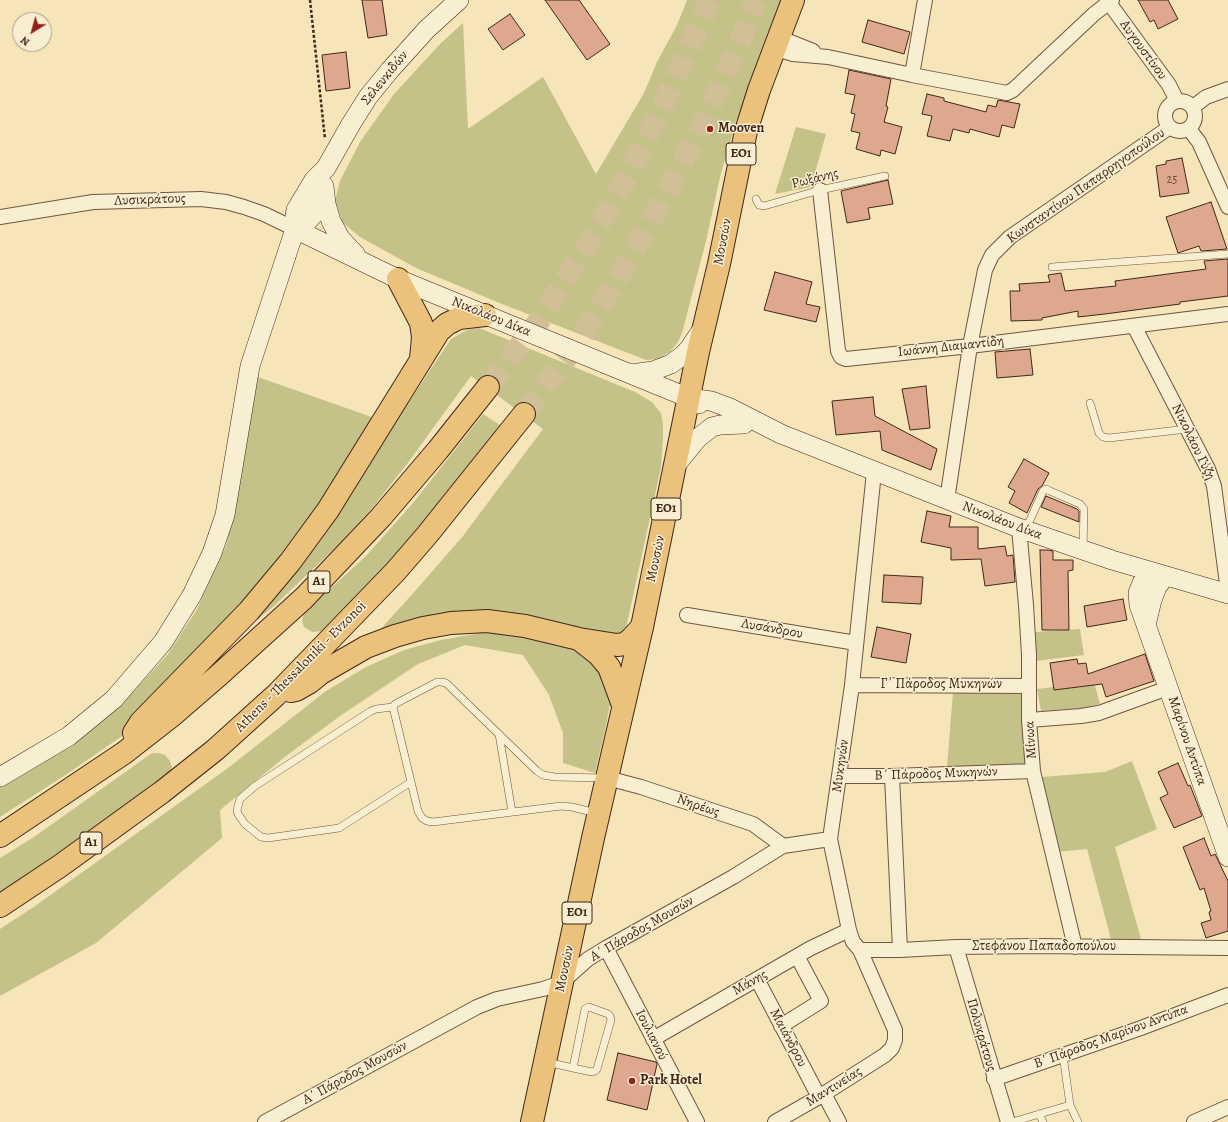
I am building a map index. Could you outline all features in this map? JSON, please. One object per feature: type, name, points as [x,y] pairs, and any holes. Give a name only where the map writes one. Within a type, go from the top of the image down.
[{"type":"main road","name":"Μουσών","points":[[532,1122],[598,814],[642,626],[746,131],[776,42],[793,0]]},
{"type":"main road","points":[[398,279],[421,323],[424,337],[421,360]]},
{"type":"main road","points":[[124,753],[141,722],[249,611],[290,562],[328,510],[433,340],[447,324],[459,318],[485,315]]},
{"type":"main road","name":"Α1","points":[[0,836],[124,753],[174,714],[304,598],[381,517],[438,450],[488,387]]},
{"type":"main road","name":"Athens - Thessaloniki - Evzonoi","points":[[0,906],[60,866],[162,792],[215,750],[276,695],[395,572],[432,530],[524,414]]},
{"type":"main road","points":[[276,695],[296,690],[366,647],[395,636],[423,628],[451,623],[487,621],[525,626],[579,639],[617,645],[625,644],[642,626]]},
{"type":"main road","points":[[579,639],[598,654],[609,667],[623,705]]},
{"type":"street","name":"Σελευκιδών","points":[[0,777],[69,736],[114,699],[163,642],[192,595],[212,553],[225,515],[250,366],[295,230],[295,216],[299,204],[314,180],[328,169],[365,102],[390,70],[427,29],[459,0]]},
{"type":"street","points":[[912,75],[925,0]]},
{"type":"street","points":[[776,42],[828,57],[1007,93],[1013,90],[1109,1]]},
{"type":"street","name":"Αυγουστίνου","points":[[1109,1],[1169,85],[1177,101]]},
{"type":"street","points":[[1193,107],[1206,98],[1228,89]]},
{"type":"street","points":[[1177,101],[1186,102],[1193,107],[1196,116],[1193,125],[1189,129],[1179,131],[1170,127],[1165,119],[1165,114],[1169,106],[1177,101]]},
{"type":"street","name":"Κωνσταντίνου Παπαρρηγοπούλου","points":[[947,500],[970,346],[985,270],[992,255],[1010,237],[1170,127]]},
{"type":"street","points":[[1189,129],[1199,142],[1228,206]]},
{"type":"street","points":[[328,169],[326,204],[331,222],[340,238],[366,263]]},
{"type":"street","name":"Ιωάννη Διαμαντίδη","points":[[820,190],[838,351],[841,356],[846,359],[970,346],[1228,314]]},
{"type":"street","name":"Λυσικράτους","points":[[0,217],[93,202],[201,199],[226,202],[244,207],[264,214],[295,230]]},
{"type":"street","name":"Νικολάου Δίκα","points":[[295,230],[398,279],[689,398],[710,411],[744,424],[781,434]]},
{"type":"street","points":[[631,374],[653,371],[662,368],[682,356],[696,339],[705,322]]},
{"type":"street","name":"Νικολάου Γύζη","points":[[1134,326],[1208,469],[1214,486],[1228,591]]},
{"type":"street","name":"Νικολάου Δίκα","points":[[689,398],[711,401],[730,408],[781,434],[874,472],[1022,529],[1112,560],[1228,594]]},
{"type":"street","points":[[675,466],[698,438],[712,427],[720,425],[744,424]]},
{"type":"street","name":"Μυκηνών","points":[[874,472],[852,685],[830,839],[849,930],[853,942],[860,950],[895,1030],[895,1040],[892,1048]]},
{"type":"street","name":"Μίνωα","points":[[1022,529],[1029,655],[1029,720],[1033,771],[1075,947]]},
{"type":"street","name":"Μαρίνου Αντύπα","points":[[1112,560],[1129,578],[1228,857]]},
{"type":"street","points":[[1138,605],[1138,593],[1142,583],[1148,578],[1165,576]]},
{"type":"street","points":[[1146,625],[1157,587],[1165,576]]},
{"type":"street","name":"Λυσάνδρου","points":[[687,615],[856,643]]},
{"type":"street","name":"Γ΄ Πάροδος Μυκηνών","points":[[852,685],[1029,686]]},
{"type":"street","points":[[1029,720],[1099,713],[1168,688]]},
{"type":"street","name":"Β΄ Πάροδος Μυκηνών","points":[[839,776],[892,776],[1033,771]]},
{"type":"street","points":[[892,776],[900,950]]},
{"type":"street","name":"Νηρέως","points":[[607,778],[641,786],[753,824],[783,846]]},
{"type":"street","name":"Α΄ Πάροδος Μουσών","points":[[265,1122],[349,1075],[477,1007],[497,999],[543,989],[561,983],[588,959],[733,877],[783,846],[830,839]]},
{"type":"street","name":"Μάνης","points":[[653,1039],[811,948],[849,930]]},
{"type":"street","name":"Στεφάνου Παπαδοπούλου","points":[[860,950],[900,950],[956,947],[1228,948]]},
{"type":"street","name":"Πολυκράτους","points":[[956,947],[1008,1122]]},
{"type":"street","name":"Ιουλιανού","points":[[606,948],[697,1122]]},
{"type":"street","points":[[781,1026],[822,1001],[797,956]]},
{"type":"street","name":"Μαιάνδρου","points":[[757,979],[781,1026],[821,1096],[839,1122]]},
{"type":"street","name":"Β΄ Πάροδος Μαρίνου Αντύπα","points":[[994,1078],[1141,1028],[1228,994]]},
{"type":"street","name":"Μαντινείας","points":[[775,1122],[821,1096],[886,1055],[892,1048]]},
{"type":"street","points":[[1194,1122],[1228,1107]]},
{"type":"lane","name":"Ρωξάνης","points":[[756,199],[759,204],[764,206],[820,190],[885,176]]},
{"type":"lane","points":[[1052,267],[1228,254]]},
{"type":"lane","points":[[1090,403],[1099,434],[1103,437],[1108,438],[1188,429]]},
{"type":"lane","points":[[1022,529],[1043,491],[1046,489],[1080,504],[1084,509],[1083,550]]},
{"type":"lane","points":[[598,814],[572,807],[561,806],[433,822],[427,821],[422,818],[418,811],[393,708],[395,704],[437,682],[441,682],[446,684],[536,771],[543,775],[555,777],[607,778]]},
{"type":"lane","points":[[393,708],[376,709],[371,711],[255,786],[240,799],[237,810],[240,819],[261,837],[268,838],[339,828],[411,782]]},
{"type":"lane","points":[[499,734],[512,812]]},
{"type":"lane","points":[[545,1061],[573,1068],[592,1072],[597,1069],[611,1020],[608,1014],[589,1007],[585,1009],[573,1068]]},
{"type":"lane","points":[[1063,1055],[1070,1105],[1078,1122]]},
{"type":"lane","points":[[1012,1122],[1070,1105]]},
{"type":"lane","points":[[1039,1114],[1043,1122]]},
{"type":"path","points":[[310,0],[328,169]]},
{"type":"shaded area","points":[[687,0],[785,0],[736,121],[720,177],[706,241],[682,333],[678,342],[670,352],[658,359],[646,360],[502,304],[416,268],[360,237],[343,223],[335,201],[340,181],[360,142],[394,94],[440,44],[463,23],[468,129],[543,77],[596,174],[644,93],[657,62],[677,25]]},
{"type":"shaded area","points":[[796,127],[826,134],[811,187],[775,194]]},
{"type":"shaded area","points":[[479,328],[635,392],[652,402],[661,413],[663,438],[661,467],[623,642],[501,617],[378,632],[463,536],[543,429],[471,376],[407,464],[372,508],[336,547],[274,606],[214,655],[288,580],[318,542],[350,490],[451,339],[467,330]]},
{"type":"shaded area","points":[[258,377],[383,421],[324,520],[125,734],[67,774],[0,817],[0,786],[122,704],[168,654],[196,611],[226,546],[237,499]]},
{"type":"shaded area","points":[[483,414],[500,425],[433,516],[351,603],[322,631],[312,632],[304,627],[302,621],[304,613],[367,555],[413,503]]},
{"type":"shaded area","points":[[1080,629],[1084,655],[1035,661],[1035,632]]},
{"type":"shaded area","points":[[486,632],[539,639],[579,649],[608,681],[611,698],[595,773],[563,763],[563,733],[549,695],[523,655],[465,645],[418,664],[340,716],[286,756],[220,810],[222,838],[96,943],[0,996],[0,929],[35,906],[228,768],[326,691],[366,667],[404,650],[441,640]]},
{"type":"shaded area","points":[[1094,682],[1100,704],[1085,708],[1041,711],[1037,689]]},
{"type":"shaded area","points":[[953,692],[1021,694],[1027,765],[947,767]]},
{"type":"shaded area","points":[[152,753],[165,755],[170,761],[172,767],[169,773],[90,833],[0,894],[0,858],[34,837]]},
{"type":"shaded area","points":[[1132,761],[1157,829],[1115,847],[1141,939],[1111,939],[1087,849],[1056,852],[1042,777],[1105,772]]},
{"type":"building","points":[[362,0],[382,0],[387,35],[368,38]]},
{"type":"building","points":[[545,0],[579,0],[610,44],[587,60]]},
{"type":"building","points":[[1138,0],[1168,0],[1178,19],[1158,29],[1154,20],[1150,22]]},
{"type":"building","points":[[510,14],[525,35],[503,50],[488,29]]},
{"type":"building","points":[[868,20],[910,32],[904,54],[862,42]]},
{"type":"building","points":[[346,52],[350,88],[326,91],[322,55]]},
{"type":"building","points":[[849,70],[891,79],[886,106],[888,107],[884,122],[902,127],[895,154],[881,150],[880,156],[856,149],[860,133],[851,131],[855,114],[851,113],[855,95],[845,93]]},
{"type":"building","points":[[927,94],[944,98],[944,101],[986,112],[988,105],[996,107],[998,100],[1020,104],[1014,128],[1002,125],[999,137],[970,129],[969,133],[953,129],[950,141],[927,136],[932,116],[922,114]]},
{"type":"building","points":[[1182,158],[1189,193],[1160,197],[1156,166],[1166,164],[1166,161]]},
{"type":"building","points":[[888,180],[893,204],[868,208],[870,219],[847,223],[841,191]]},
{"type":"building","points":[[1211,202],[1227,249],[1201,251],[1199,246],[1178,253],[1166,217]]},
{"type":"building","points":[[1228,259],[1228,296],[1105,314],[1078,317],[1078,311],[1042,318],[1042,320],[1011,321],[1010,291],[1020,291],[1019,284],[1050,282],[1048,275],[1061,273],[1065,291],[1116,286],[1115,281],[1206,269],[1204,261]]},
{"type":"building","points":[[775,272],[812,282],[806,304],[820,307],[816,322],[764,310]]},
{"type":"building","points":[[1030,349],[1033,375],[997,378],[995,352]]},
{"type":"building","points":[[926,386],[930,428],[910,430],[902,389]]},
{"type":"building","points":[[873,397],[875,416],[937,449],[931,470],[882,450],[880,431],[836,435],[832,401]]},
{"type":"building","points":[[1024,459],[1049,473],[1042,486],[1038,489],[1027,513],[1009,503],[1015,491],[1008,487]]},
{"type":"building","points":[[1046,496],[1077,509],[1079,511],[1079,522],[1041,507]]},
{"type":"building","points":[[927,511],[951,516],[949,527],[978,527],[978,549],[1005,546],[1007,556],[1013,555],[1015,582],[985,586],[981,559],[951,560],[951,548],[921,542]]},
{"type":"building","points":[[1040,550],[1053,551],[1053,560],[1073,560],[1073,570],[1068,571],[1069,630],[1042,630]]},
{"type":"building","points":[[884,575],[923,577],[921,604],[882,602]]},
{"type":"building","points":[[1123,599],[1127,620],[1087,627],[1084,606]]},
{"type":"building","points":[[877,627],[911,634],[906,663],[871,657]]},
{"type":"building","points":[[1145,654],[1154,681],[1106,697],[1102,684],[1054,690],[1050,663],[1077,659],[1078,664],[1086,663],[1088,674]]},
{"type":"building","points":[[1178,763],[1188,786],[1190,785],[1202,816],[1174,828],[1160,798],[1168,794],[1158,772]]},
{"type":"building","points":[[1204,838],[1211,856],[1215,854],[1228,881],[1228,931],[1206,938],[1201,923],[1211,920],[1209,912],[1211,911],[1204,888],[1200,890],[1183,847]]},
{"type":"building","name":"Park Hotel","points":[[618,1053],[656,1062],[657,1064],[647,1110],[607,1100]]},
{"type":"tunnel","points":[[488,387],[542,317],[629,174],[667,97],[710,0]]},
{"type":"tunnel","points":[[524,414],[579,341],[629,259],[666,194],[706,117],[741,39],[756,0]]},
{"type":"place","name":"Mooven","points":[[710,129]]},
{"type":"place","name":"Park Hotel","points":[[632,1081]]}]
